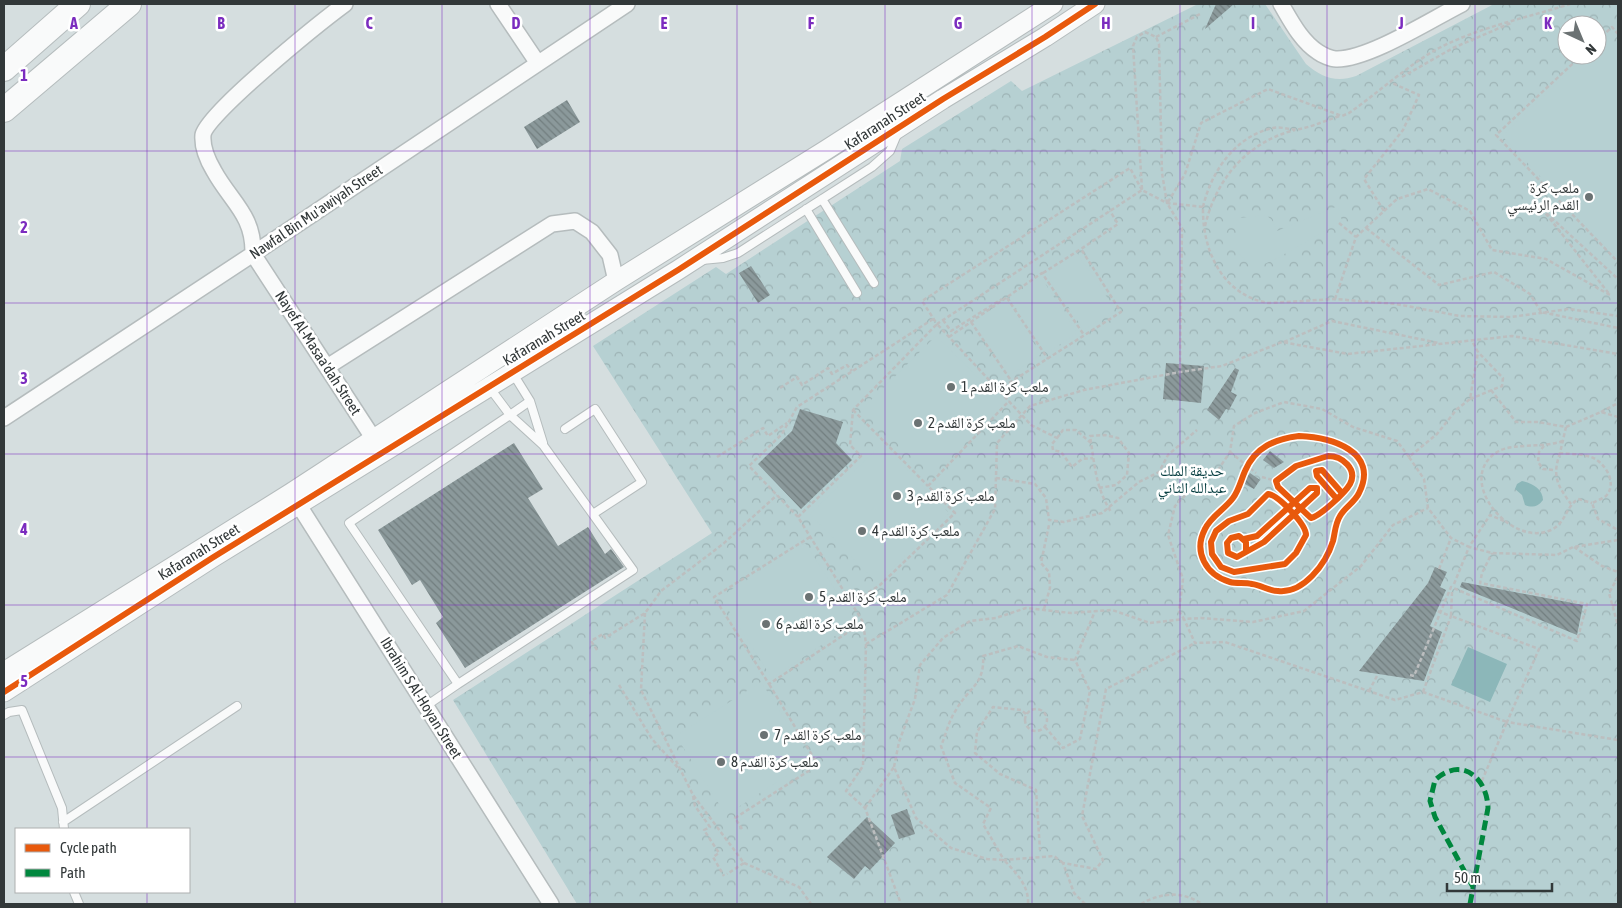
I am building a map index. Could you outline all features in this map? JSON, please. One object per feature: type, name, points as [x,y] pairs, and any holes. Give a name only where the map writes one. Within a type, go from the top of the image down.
[{"type":"highway","points":[[4,68],[78,4]]},
{"type":"highway","points":[[4,110],[129,4]]},
{"type":"street","points":[[253,254],[249,224],[207,158],[203,134],[208,124],[231,101],[308,33],[345,4]]},
{"type":"street","points":[[498,4],[537,62]]},
{"type":"street","name":"Nawfal Bin Mu'awiyah Street","points":[[4,418],[253,254],[537,62],[627,4]]},
{"type":"street","name":"Kafaranah Street","points":[[4,692],[378,446],[616,281],[826,150],[1053,4]]},
{"type":"street","name":"Kafaranah Street","points":[[378,446],[512,372],[695,260],[899,127],[1095,4]]},
{"type":"street","points":[[1281,4],[1304,41],[1319,53],[1335,59],[1358,54],[1383,45],[1462,4]]},
{"type":"street","points":[[327,367],[552,224],[575,221],[592,232],[610,255],[616,281]]},
{"type":"street","name":"Nayef Al-Masaa'dah Street","points":[[253,254],[378,446]]},
{"type":"street","name":"Kafaranah Street","points":[[4,672],[295,499]]},
{"type":"street","name":"Ibrahim S Al-Hoyan Street","points":[[295,499],[551,904]]},
{"type":"lane","points":[[695,260],[723,258],[738,253],[822,199],[881,160],[890,150],[899,127]]},
{"type":"lane","points":[[822,199],[874,283]]},
{"type":"lane","points":[[806,209],[857,293]]},
{"type":"lane","points":[[512,372],[530,401],[544,445]]},
{"type":"lane","points":[[426,706],[633,570],[544,445],[510,415],[488,386]]},
{"type":"lane","points":[[458,684],[350,523],[530,401]]},
{"type":"lane","points":[[566,429],[595,409],[642,482],[593,514]]},
{"type":"lane","points":[[4,715],[9,712],[22,710],[62,808],[64,825],[237,706]]},
{"type":"path","points":[[1204,230],[1220,184],[1236,165],[1268,140],[1349,114],[1424,58],[1450,43],[1483,29],[1570,4]]},
{"type":"path","points":[[1156,37],[1202,13]]},
{"type":"path","points":[[1392,83],[1453,48],[1527,17]]},
{"type":"path","points":[[1607,32],[1612,27],[1618,34]]},
{"type":"path","points":[[1142,190],[1133,46],[1134,41],[1141,34],[1149,32],[1156,37],[1159,44],[1162,173],[1168,203],[1182,228],[1180,372]]},
{"type":"path","points":[[1571,65],[1496,136],[1618,262]]},
{"type":"path","points":[[1384,211],[1364,179],[1403,130],[1418,96],[1392,83]]},
{"type":"path","points":[[1168,203],[1185,174],[1201,122],[1268,89],[1342,116]]},
{"type":"path","points":[[1297,130],[1273,128],[1255,135],[1241,144],[1218,168],[1207,193],[1203,207],[1204,230],[1216,266],[1230,284],[1243,295],[1269,303],[1335,299],[1396,304],[1460,316],[1511,317],[1569,309],[1618,316]]},
{"type":"path","points":[[1057,438],[1031,425],[937,324],[922,301],[1130,168],[1142,190],[1168,203],[1203,207]]},
{"type":"path","points":[[1335,299],[1356,237],[1397,199],[1428,189],[1470,210],[1492,250],[1546,259],[1610,295],[1543,210],[1618,279]]},
{"type":"path","points":[[798,518],[861,456],[850,445],[853,410],[937,324],[1142,190]]},
{"type":"path","points":[[943,320],[951,331],[1118,224],[1110,211]]},
{"type":"path","points":[[1340,223],[1356,237]]},
{"type":"path","points":[[1366,228],[1439,285],[1494,272],[1530,294],[1541,312],[1618,328]]},
{"type":"path","points":[[998,390],[1121,312],[1081,248]]},
{"type":"path","points":[[949,337],[1042,273]]},
{"type":"path","points":[[1042,273],[1084,335]]},
{"type":"path","points":[[1007,298],[1048,358]]},
{"type":"path","points":[[901,904],[865,808],[846,791],[863,766],[866,644],[863,622],[798,518],[749,466],[782,434],[797,407],[933,319]]},
{"type":"path","points":[[866,644],[947,595],[995,509],[997,443],[1030,406],[1084,390],[1222,366],[1332,321],[1442,344]]},
{"type":"path","points":[[971,322],[1012,382]]},
{"type":"path","points":[[1282,342],[1348,354],[1512,336],[1618,354]]},
{"type":"path","points":[[1409,457],[1437,434],[1456,409],[1470,399],[1502,386],[1503,378],[1478,352],[1472,341]]},
{"type":"path","points":[[1470,399],[1478,352]]},
{"type":"path","points":[[780,388],[797,377],[802,384],[828,368],[832,374],[847,365],[852,372]]},
{"type":"path","points":[[1490,390],[1516,422],[1538,422],[1566,428],[1618,403]]},
{"type":"path","points":[[928,486],[1009,401]]},
{"type":"path","points":[[1195,643],[1180,611],[1183,579],[1168,535],[1175,506],[1192,488],[1216,473],[1230,452],[1234,426],[1255,413],[1284,402],[1322,409],[1353,427],[1397,441],[1424,479],[1428,508],[1451,538],[1469,547],[1492,554],[1557,556],[1573,546],[1618,540]]},
{"type":"path","points":[[852,603],[880,585],[955,513],[853,410]]},
{"type":"path","points":[[1602,412],[1618,417]]},
{"type":"path","points":[[717,457],[763,428],[768,436],[788,422]]},
{"type":"path","points":[[1566,428],[1554,470],[1559,485],[1572,504]]},
{"type":"path","points":[[1091,443],[1076,430],[1063,430],[1052,444],[1053,450],[1061,452],[1072,467],[1082,459],[1093,458]]},
{"type":"path","points":[[996,478],[1036,484],[1046,498],[1049,520],[1064,522],[1102,513],[1139,482],[1159,472],[1168,455],[1197,430]]},
{"type":"path","points":[[1099,488],[1116,485],[1128,475],[1129,453],[1118,438],[1105,435],[1090,436],[1099,488],[1111,512]]},
{"type":"path","points":[[1504,521],[1493,510],[1481,483],[1485,466],[1490,458],[1506,448],[1545,445],[1563,441]]},
{"type":"path","points":[[1545,445],[1539,452],[1538,462],[1543,469],[1554,470]]},
{"type":"path","points":[[1230,452],[1245,470],[1256,473]]},
{"type":"path","points":[[1560,453],[1593,458],[1605,468],[1610,477],[1609,490],[1606,495],[1592,503]]},
{"type":"path","points":[[1245,470],[1252,459]]},
{"type":"path","points":[[1262,477],[1278,482]]},
{"type":"path","points":[[597,650],[591,641],[603,634],[605,638],[645,613],[662,590],[724,544],[777,495]]},
{"type":"path","points":[[1454,584],[1469,547],[1490,515],[1530,532],[1549,532],[1563,522],[1572,504],[1581,499],[1592,503],[1598,519],[1618,530]]},
{"type":"path","points":[[865,808],[894,767],[899,742],[915,699],[920,665],[943,638],[970,621],[996,618],[1026,608],[1070,612],[1112,610],[1150,623],[1201,618],[1253,622],[1304,611],[1361,566],[1393,525],[1428,508]]},
{"type":"path","points":[[1044,609],[1050,588],[1049,572],[1041,563],[1049,525]]},
{"type":"path","points":[[742,829],[735,818],[818,765],[714,597],[810,538]]},
{"type":"path","points":[[1438,569],[1451,538]]},
{"type":"path","points":[[1573,546],[1602,566],[1618,572]]},
{"type":"path","points":[[1410,675],[1414,676],[1438,612],[1451,587],[1577,641],[1588,604],[1480,583],[1482,573],[1492,554]]},
{"type":"path","points":[[1618,577],[1609,594],[1618,626]]},
{"type":"path","points":[[1423,692],[1451,616],[1452,592]]},
{"type":"path","points":[[1612,606],[1618,604]]},
{"type":"path","points":[[1074,660],[1095,610]]},
{"type":"path","points":[[1438,612],[1539,649],[1481,784]]},
{"type":"path","points":[[645,613],[641,690],[693,795],[744,863],[799,887],[811,904]]},
{"type":"path","points":[[1528,620],[1530,616]]},
{"type":"path","points":[[769,684],[863,622]]},
{"type":"path","points":[[894,767],[916,818],[951,848],[987,859],[1004,860],[1054,856],[1063,863],[1096,869],[1103,860],[1082,816],[1106,688],[1195,643],[1225,642],[1394,700],[1423,692],[1507,722],[1618,740]]},
{"type":"path","points":[[1028,904],[1029,893],[1018,875],[1004,860],[982,824],[991,808],[955,783],[941,746],[956,709],[975,688],[984,669],[983,656],[1018,646],[1047,657],[1074,660]]},
{"type":"path","points":[[1045,727],[1063,748],[1080,740],[1090,691],[1074,660]]},
{"type":"path","points":[[1370,691],[1378,674]]},
{"type":"path","points":[[619,685],[652,739],[681,771]]},
{"type":"path","points":[[1026,714],[1020,710],[993,708],[977,732],[975,753],[1000,774],[1036,790],[1040,850]]},
{"type":"path","points":[[1035,709],[1042,711],[1047,720],[1045,727],[1034,732],[1027,729],[1024,721],[1026,714],[1035,709]]},
{"type":"path","points":[[693,795],[695,806],[710,827],[704,830],[719,854],[713,857],[726,875],[744,863]]},
{"type":"path","points":[[1063,863],[1074,893],[1085,904]]},
{"type":"path","points":[[1141,904],[1160,897],[1180,894],[1202,904]]},
{"type":"green space","name":"حديقة الملك عبدالله الثاني","points":[[1198,4],[1265,4],[1306,64],[1329,78],[1342,79],[1356,76],[1494,4],[1618,4],[1618,904],[577,904],[453,700],[712,533],[593,346],[716,267],[726,274],[900,161],[902,149],[1011,81],[1022,91]]},
{"type":"green space","name":"ملعب كرة القدم الرئيسي","points":[[1607,37],[1618,47],[1618,258],[1502,136],[1577,65],[1607,65]]},
{"type":"green space","points":[[1338,206],[1342,221],[1274,260],[1264,264],[1249,264],[1236,250],[1236,221],[1239,218],[1266,215],[1272,220],[1277,231]]},
{"type":"green space","points":[[1077,253],[1115,309],[1084,330],[1046,274]]},
{"type":"green space","points":[[1041,277],[1077,333],[1047,353],[1009,298]]},
{"type":"green space","points":[[1005,300],[1041,354],[1009,376],[973,322]]},
{"type":"green space","points":[[936,336],[1003,402],[933,472],[866,405]]},
{"type":"green space","points":[[882,444],[949,513],[877,583],[810,514]]},
{"type":"green space","points":[[805,543],[856,622],[772,678],[720,597]]},
{"type":"green space","points":[[761,682],[811,760],[726,815],[676,736]]},
{"type":"shaded area","points":[[1522,481],[1530,483],[1539,490],[1543,500],[1539,504],[1532,507],[1525,505],[1522,495],[1515,489],[1517,484]]},
{"type":"shaded area","points":[[1468,647],[1507,664],[1490,702],[1451,685]]},
{"type":"building","points":[[1216,4],[1234,4],[1205,29]]},
{"type":"building","points":[[567,100],[580,122],[537,149],[524,127]]},
{"type":"building","points":[[751,266],[770,295],[758,303],[739,273]]},
{"type":"building","points":[[1166,363],[1204,366],[1201,403],[1163,399]]},
{"type":"building","points":[[1235,368],[1239,370],[1231,392],[1237,395],[1229,410],[1226,409],[1219,420],[1207,410]]},
{"type":"building","points":[[800,409],[843,422],[836,443],[852,460],[801,509],[758,464],[792,431]]},
{"type":"building","points":[[514,443],[543,489],[528,498],[558,546],[588,527],[605,554],[611,549],[624,567],[465,668],[436,623],[443,617],[420,580],[412,585],[378,530]]},
{"type":"building","points":[[1270,451],[1284,462],[1274,468],[1263,460]]},
{"type":"building","points":[[1250,473],[1260,480],[1254,489],[1243,483]]},
{"type":"building","points":[[1435,567],[1447,572],[1440,587],[1446,590],[1430,626],[1442,632],[1424,681],[1359,671],[1428,583]]},
{"type":"building","points":[[1462,582],[1583,605],[1577,635],[1460,587]]},
{"type":"building","points":[[907,809],[915,834],[899,839],[891,815]]},
{"type":"building","points":[[867,817],[895,843],[870,870],[865,866],[854,879],[827,857]]},
{"type":"marked path","points":[[1470,904],[1488,808],[1487,797],[1478,779],[1471,773],[1463,770],[1454,770],[1445,773],[1435,780],[1430,801],[1435,817],[1473,887]]},
{"type":"cycle path","points":[[4,692],[212,558],[678,270],[943,99],[1095,4]]},
{"type":"cycle path","points":[[1299,436],[1324,439],[1337,443],[1357,457],[1363,467],[1364,479],[1359,493],[1338,519],[1330,550],[1319,568],[1305,583],[1287,591],[1275,591],[1247,583],[1233,583],[1222,579],[1208,568],[1201,554],[1200,546],[1205,529],[1211,520],[1233,498],[1249,463],[1260,450],[1282,439],[1299,436]]},
{"type":"cycle path","points":[[1328,456],[1338,458],[1347,464],[1352,473],[1352,478],[1350,484],[1338,498],[1326,509],[1311,518],[1278,487],[1276,481],[1296,466],[1328,456]]},
{"type":"cycle path","points":[[1336,498],[1317,476],[1316,471],[1322,470],[1342,493]]},
{"type":"cycle path","points":[[1244,539],[1257,536],[1310,488],[1317,488],[1317,493],[1264,542],[1237,557],[1228,553],[1227,543],[1231,538],[1239,536],[1246,542],[1246,551]]},
{"type":"cycle path","points":[[1268,494],[1278,499],[1297,517],[1305,530],[1306,535],[1296,553],[1285,564],[1234,572],[1221,567],[1212,554],[1211,542],[1216,531],[1229,521],[1248,514],[1268,494]]},
{"type":"place","name":"ملعب كرة القدم الرئيسي","points":[[1589,197]]},
{"type":"place","name":"ملعب كرة القدم 1","points":[[951,387]]},
{"type":"place","name":"ملعب كرة القدم 2","points":[[918,423]]},
{"type":"place","name":"ملعب كرة القدم 3","points":[[897,496]]},
{"type":"place","name":"ملعب كرة القدم 4","points":[[862,531]]},
{"type":"place","name":"ملعب كرة القدم 5","points":[[809,597]]},
{"type":"place","name":"ملعب كرة القدم 6","points":[[766,624]]},
{"type":"place","name":"ملعب كرة القدم 7","points":[[764,735]]},
{"type":"place","name":"ملعب كرة القدم 8","points":[[721,762]]}]
